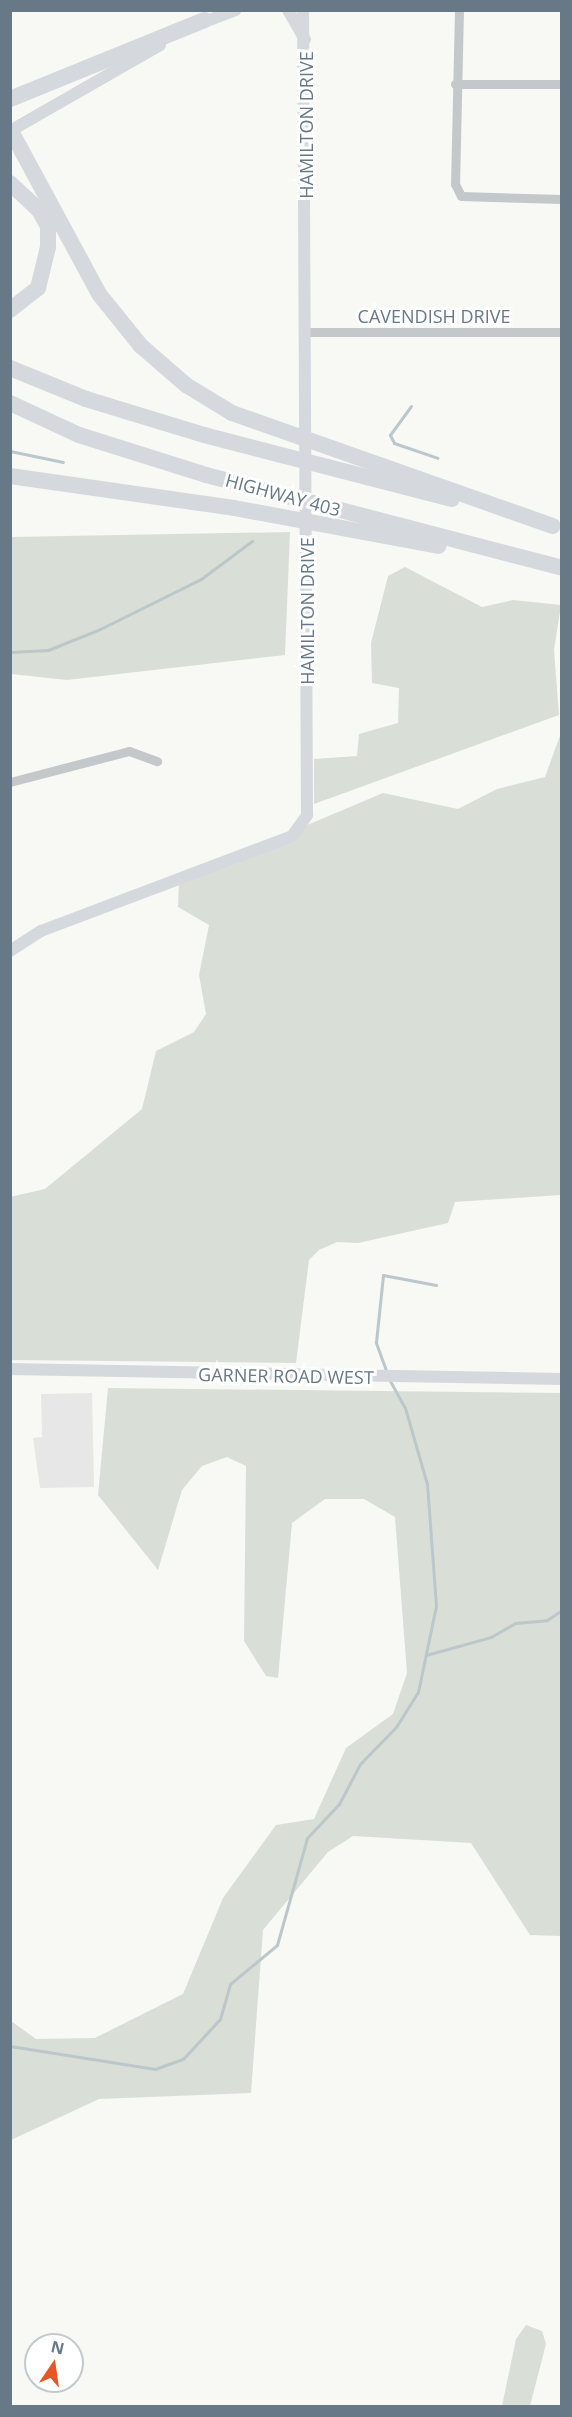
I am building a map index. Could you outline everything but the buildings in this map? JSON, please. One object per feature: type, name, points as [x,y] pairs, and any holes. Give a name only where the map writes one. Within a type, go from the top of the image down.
[{"type":"highway","points":[[10,99],[208,16]]},
{"type":"highway","points":[[11,131],[99,294],[141,346],[186,385],[253,421],[557,527]]},
{"type":"highway","points":[[10,183],[39,210],[48,236],[38,288],[10,310]]},
{"type":"highway","name":"HIGHWAY 403","points":[[10,368],[86,399],[204,435],[557,527]]},
{"type":"highway","name":"HIGHWAY 403","points":[[10,403],[79,435],[206,475],[560,568]]},
{"type":"highway","points":[[10,477],[234,508],[560,568]]},
{"type":"street","points":[[11,131],[208,16],[234,10]]},
{"type":"street","name":"HAMILTON DRIVE","points":[[288,10],[305,39]]},
{"type":"street","name":"HAMILTON DRIVE","points":[[10,951],[41,931],[292,836],[303,826],[309,799],[303,10]]},
{"type":"street","points":[[459,10],[455,84],[455,184],[461,196],[561,199]]},
{"type":"street","points":[[455,84],[561,84]]},
{"type":"street","name":"CAVENDISH DRIVE","points":[[306,332],[561,332]]},
{"type":"street","points":[[10,782],[129,751],[157,761]]},
{"type":"street","name":"GARNER ROAD WEST","points":[[10,1369],[561,1379]]},
{"type":"shaded area","points":[[290,532],[285,655],[67,680],[11,674],[11,537]]},
{"type":"shaded area","points":[[405,567],[482,607],[513,600],[561,605],[554,650],[559,715],[314,804],[314,759],[357,756],[359,734],[398,723],[399,688],[372,683],[371,643],[388,576]]},
{"type":"shaded area","points":[[561,733],[561,1195],[455,1202],[448,1223],[358,1243],[337,1242],[319,1250],[309,1260],[296,1363],[11,1360],[10,1197],[45,1189],[142,1109],[156,1051],[194,1032],[206,1014],[199,975],[209,925],[178,907],[179,879],[383,793],[458,809],[497,789],[545,777]]},
{"type":"shaded area","points":[[108,1388],[561,1393],[561,1936],[530,1935],[471,1843],[353,1836],[328,1852],[263,1930],[251,2093],[99,2099],[11,2140],[11,2021],[36,2039],[95,2038],[183,1994],[223,1898],[276,1825],[314,1819],[346,1748],[393,1714],[407,1673],[395,1517],[364,1499],[325,1499],[292,1523],[278,1678],[266,1676],[244,1641],[246,1466],[227,1457],[202,1466],[182,1490],[158,1570],[98,1495]]},
{"type":"shaded area","points":[[92,1393],[94,1487],[40,1488],[33,1438],[42,1437],[41,1394]]},
{"type":"shaded area","points":[[526,2325],[542,2331],[546,2344],[530,2406],[502,2406],[516,2339]]},
{"type":"waterway","points":[[411,406],[390,435],[394,443],[438,458]]},
{"type":"waterway","points":[[10,451],[63,462]]},
{"type":"waterway","points":[[10,652],[48,650],[100,629],[201,579],[252,541]]},
{"type":"waterway","points":[[387,1373],[376,1342],[383,1275],[436,1285]]},
{"type":"waterway","points":[[10,2046],[155,2069],[183,2059],[220,2019],[230,1984],[277,1945],[307,1838],[339,1804],[360,1764],[396,1727],[418,1692],[436,1606],[427,1484],[405,1408],[389,1379]]},
{"type":"waterway","points":[[426,1655],[491,1637],[515,1623],[547,1620],[562,1610]]}]
